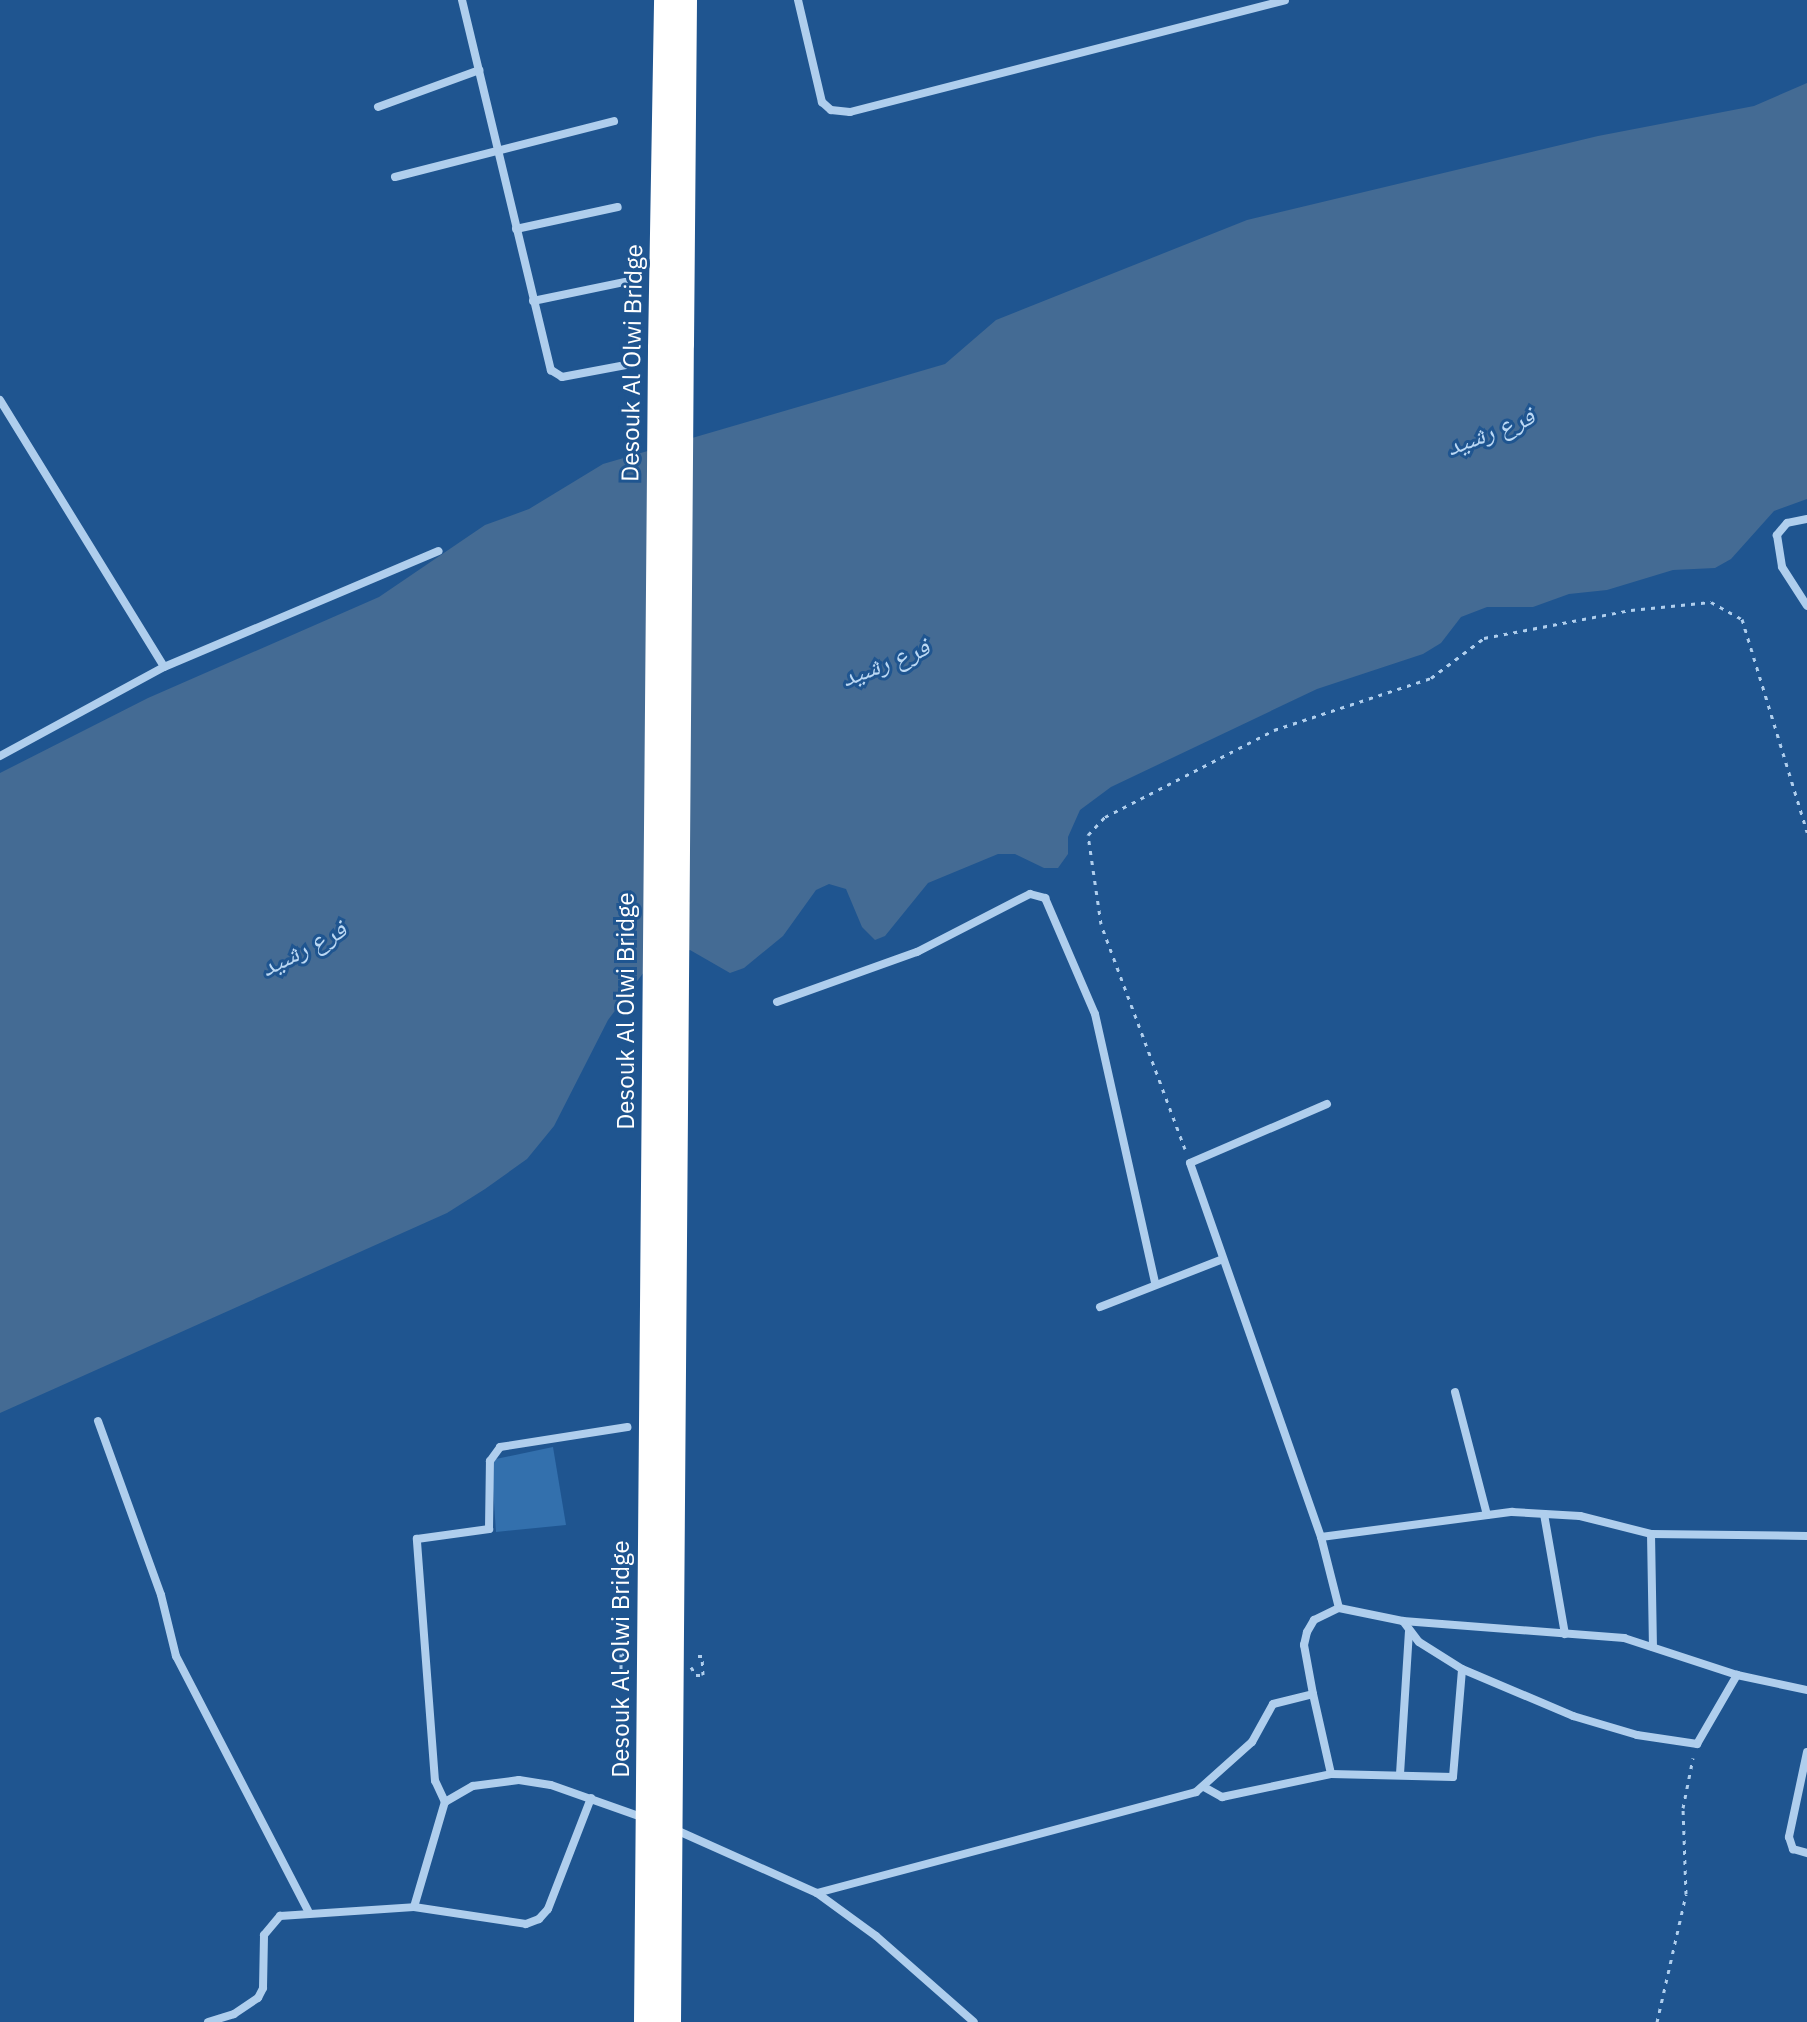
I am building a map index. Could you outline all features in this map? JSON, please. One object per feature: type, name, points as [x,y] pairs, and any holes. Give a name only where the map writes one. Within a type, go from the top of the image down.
[{"type":"highway","name":"Desouk Al Olwi Bridge","points":[[666,0],[671,346],[669,2022]]},
{"type":"highway","name":"Desouk Al Olwi Bridge","points":[[646,2022],[671,346],[685,0]]},
{"type":"street","points":[[462,0],[553,373],[562,377],[626,365]]},
{"type":"street","points":[[798,0],[822,102],[831,110],[850,112],[1285,0]]},
{"type":"street","points":[[378,107],[479,70]]},
{"type":"street","points":[[395,177],[614,121]]},
{"type":"street","points":[[516,229],[618,207]]},
{"type":"street","points":[[533,301],[625,282]]},
{"type":"street","points":[[0,400],[164,667]]},
{"type":"street","points":[[1807,519],[1787,523],[1777,535],[1785,576],[1807,606]]},
{"type":"street","points":[[0,756],[164,667],[438,551]]},
{"type":"street","points":[[777,1002],[917,952],[1030,894],[1045,898],[1095,1014],[1155,1283]]},
{"type":"street","points":[[1327,1104],[1190,1163],[1321,1537],[1339,1608]]},
{"type":"street","points":[[1100,1307],[1223,1259]]},
{"type":"street","points":[[1455,1392],[1487,1515]]},
{"type":"street","points":[[98,1421],[161,1595],[176,1656],[308,1911]]},
{"type":"street","points":[[414,1907],[445,1802],[435,1781],[417,1539],[489,1529],[490,1461],[500,1447],[627,1427]]},
{"type":"street","points":[[1321,1537],[1487,1515],[1544,1514],[1580,1516],[1651,1534],[1807,1536]]},
{"type":"street","points":[[1544,1514],[1565,1634]]},
{"type":"street","points":[[1651,1534],[1653,1647]]},
{"type":"street","points":[[1331,1774],[1304,1645],[1314,1620],[1339,1608],[1403,1621],[1624,1638],[1737,1675],[1807,1690]]},
{"type":"street","points":[[1403,1621],[1409,1632],[1462,1669],[1605,1727],[1697,1744],[1737,1675]]},
{"type":"street","points":[[1400,1774],[1409,1632]]},
{"type":"street","points":[[1204,1787],[1222,1797],[1331,1774],[1455,1775],[1462,1669]]},
{"type":"street","points":[[817,1893],[1204,1787],[1229,1758],[1252,1742],[1273,1704],[1313,1694]]},
{"type":"street","points":[[1807,1752],[1789,1837],[1793,1849],[1807,1853]]},
{"type":"street","points":[[445,1802],[473,1786],[519,1780],[591,1798],[729,1851],[817,1893],[895,1952],[974,2022]]},
{"type":"street","points":[[208,2022],[234,2014],[258,1998],[263,1988],[262,1943],[269,1923],[308,1911],[414,1907],[526,1924],[539,1919],[548,1909],[591,1798]]},
{"type":"path","points":[[1190,1163],[1101,924],[1087,846],[1093,827],[1105,817],[1274,730],[1431,678],[1484,638],[1631,610],[1711,602],[1742,619],[1807,832]]},
{"type":"path","points":[[621,1654],[621,1670],[626,1670]]},
{"type":"path","points":[[695,1667],[696,1675],[703,1675],[702,1656]]},
{"type":"path","points":[[1657,2022],[1686,1894],[1683,1808],[1697,1744]]},
{"type":"shaded area","points":[[553,1447],[566,1525],[496,1532],[491,1460]]},
{"type":"water","name":"فرع رشيد","points":[[1807,83],[1807,499],[1774,511],[1731,559],[1715,568],[1673,570],[1607,590],[1569,594],[1533,607],[1487,607],[1461,617],[1441,643],[1423,654],[1317,689],[1111,787],[1080,810],[1068,837],[1068,854],[1058,868],[1044,868],[1015,854],[998,854],[928,883],[885,936],[875,940],[862,927],[846,889],[829,884],[816,890],[783,936],[744,968],[730,973],[690,950],[650,964],[608,1020],[554,1126],[527,1159],[485,1189],[447,1213],[0,1413],[0,773],[148,698],[379,597],[485,525],[529,509],[603,464],[945,364],[996,320],[1247,220],[1598,136],[1754,106]]}]
